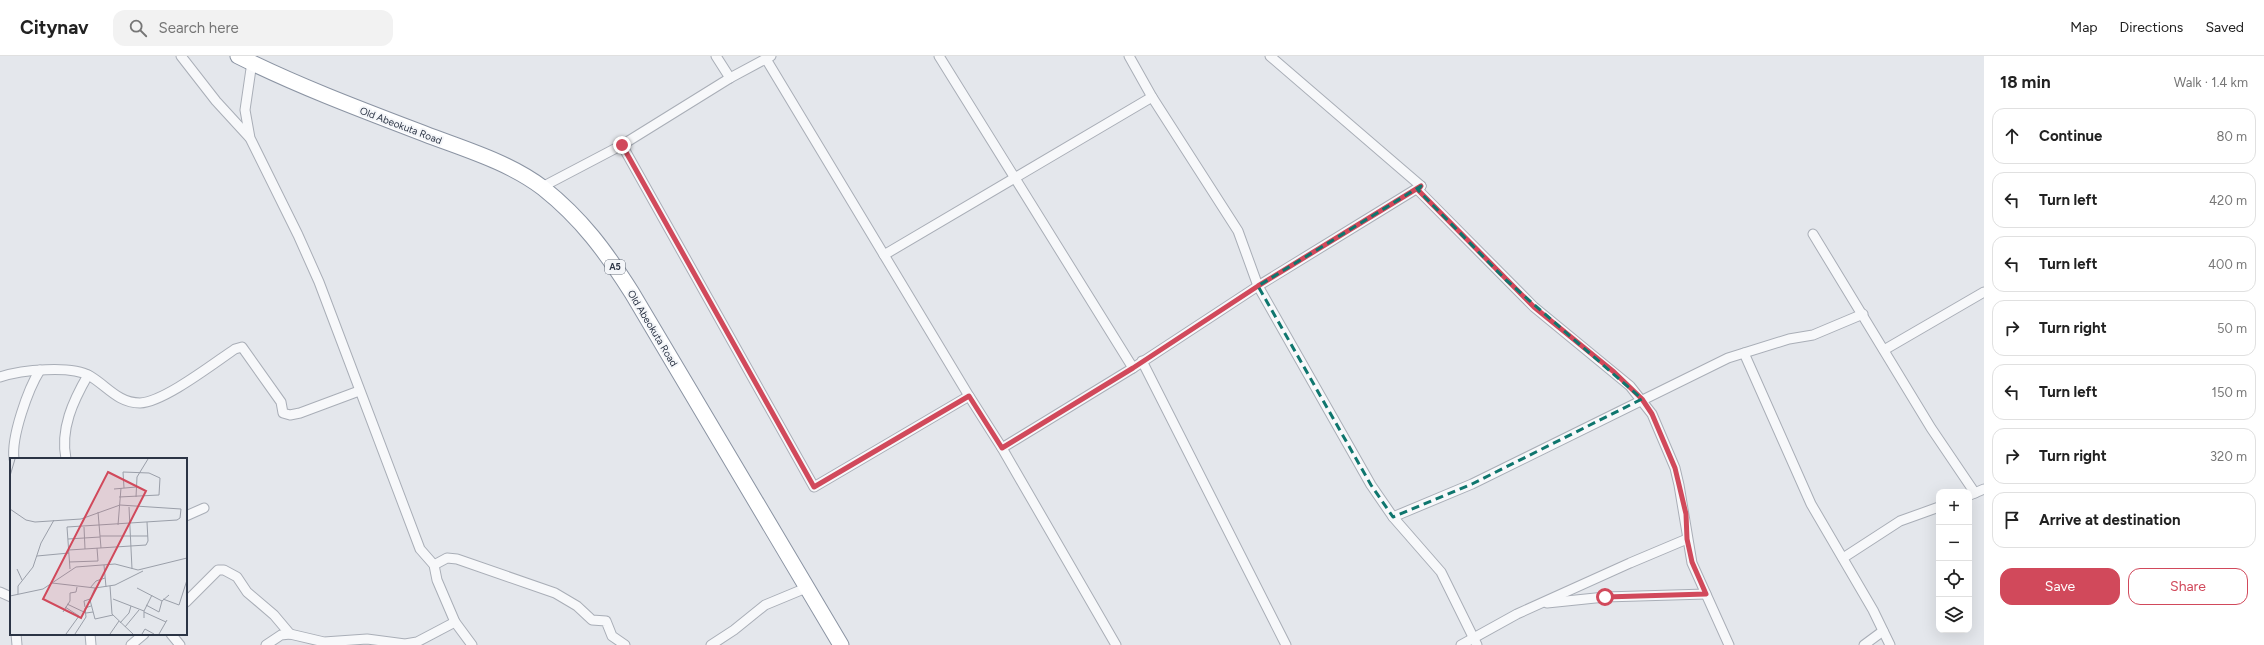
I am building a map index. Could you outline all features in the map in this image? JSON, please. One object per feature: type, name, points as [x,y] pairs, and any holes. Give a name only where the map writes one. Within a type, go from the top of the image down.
[{"type":"highway","name":"Old Abeokuta Road","points":[[245,59],[348,105],[471,151],[503,165],[542,187],[582,222],[606,253],[841,645]]},
{"type":"street","points":[[181,56],[216,101],[250,138]]},
{"type":"street","points":[[716,56],[730,78]]},
{"type":"street","points":[[939,56],[1133,368]]},
{"type":"street","points":[[1129,56],[1152,97],[1238,230],[1258,286],[1371,485],[1393,517],[1441,572],[1474,641]]},
{"type":"street","points":[[1270,56],[1421,186]]},
{"type":"street","points":[[542,187],[622,145],[730,78],[769,58],[884,255],[1002,448],[1116,645]]},
{"type":"street","points":[[245,59],[245,110],[250,138],[298,235],[319,282],[420,549],[434,565],[437,580],[455,622],[472,645]]},
{"type":"street","points":[[884,255],[1152,97]]},
{"type":"street","points":[[622,145],[814,487],[969,396]]},
{"type":"street","points":[[1002,448],[1133,368],[1258,286],[1421,186]]},
{"type":"street","points":[[1421,186],[1418,190],[1511,286],[1534,307],[1625,381],[1642,399],[1652,414],[1675,468],[1686,514],[1687,539],[1692,562],[1729,645]]},
{"type":"street","points":[[1813,234],[1969,489]]},
{"type":"street","points":[[1884,350],[1984,292]]},
{"type":"street","points":[[1393,517],[1472,484],[1728,358],[1789,339],[1813,335],[1863,314]]},
{"type":"street","points":[[0,377],[40,370],[58,369],[88,375],[115,396],[127,402],[141,403],[156,398],[184,383],[235,349],[242,347],[282,402],[283,413],[290,415],[300,413],[359,391]]},
{"type":"street","points":[[1744,353],[1808,498],[1843,558],[1890,645]]},
{"type":"street","points":[[1142,361],[1286,645]]},
{"type":"street","points":[[14,458],[12,448],[14,435],[32,382],[40,370]]},
{"type":"street","points":[[66,458],[63,438],[65,429],[75,401],[88,375]]},
{"type":"street","points":[[1972,494],[1984,489]]},
{"type":"street","points":[[187,516],[204,508]]},
{"type":"street","points":[[1843,558],[1900,521],[1936,508]]},
{"type":"street","points":[[1461,645],[1474,641],[1539,604],[1687,539]]},
{"type":"street","points":[[434,565],[447,558],[457,559],[555,593],[577,606],[592,620],[606,622],[612,636],[625,645]]},
{"type":"street","points":[[187,601],[218,570],[224,570],[237,577],[247,592],[274,615],[290,634]]},
{"type":"street","points":[[711,645],[734,630],[765,605],[806,588]]},
{"type":"street","points":[[0,592],[10,597]]},
{"type":"street","points":[[1539,604],[1605,597],[1706,594]]},
{"type":"street","points":[[266,645],[281,635],[290,634],[324,642],[367,639],[405,644],[417,642],[455,622]]},
{"type":"street","points":[[1864,645],[1883,630]]},
{"type":"street","points":[[16,635],[18,645]]},
{"type":"street","points":[[90,635],[91,645]]},
{"type":"street","points":[[131,645],[143,635]]},
{"type":"street","points":[[172,635],[180,645]]},
{"type":"highlighted area","points":[[1421,186],[1418,190],[1506,280],[1642,399],[1472,484],[1393,517],[1371,485],[1258,286]]},
{"type":"route","points":[[622,145],[814,487],[969,396],[1002,448],[1133,368],[1258,286],[1421,186],[1418,190],[1506,280],[1534,307],[1630,386],[1642,399],[1652,414],[1675,468],[1686,514],[1687,539],[1692,562],[1706,594],[1605,597]]}]
